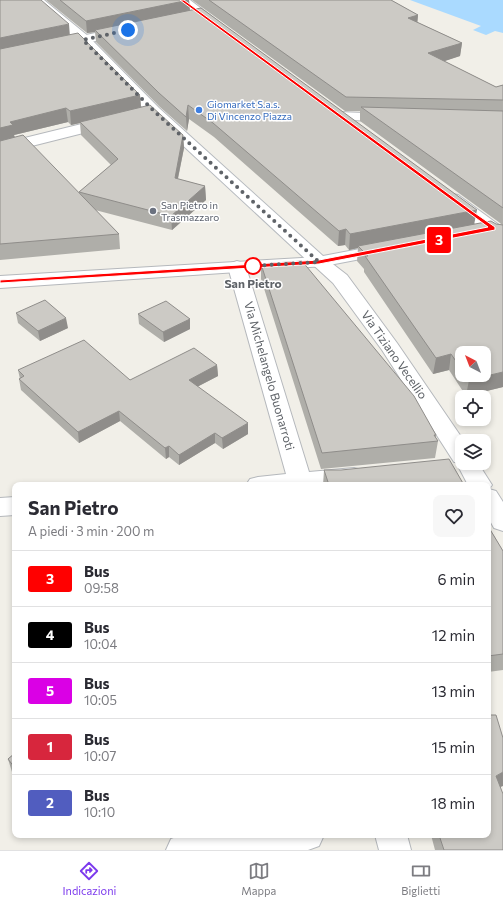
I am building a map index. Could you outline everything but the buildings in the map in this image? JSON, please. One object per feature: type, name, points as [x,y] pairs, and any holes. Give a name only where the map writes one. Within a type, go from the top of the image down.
[{"type":"street","name":"Via Tiziano Vecellio","points":[[37,0],[83,40],[154,111],[319,262],[340,279],[390,347],[455,454]]},
{"type":"street","points":[[182,0],[228,33]]},
{"type":"street","points":[[188,18],[203,15]]},
{"type":"street","points":[[0,56],[136,29]]},
{"type":"street","points":[[326,107],[358,130]]},
{"type":"street","points":[[139,115],[154,111]]},
{"type":"street","points":[[339,116],[404,118]]},
{"type":"street","points":[[0,149],[124,118]]},
{"type":"street","points":[[438,189],[500,230]]},
{"type":"street","points":[[474,233],[500,230]]},
{"type":"street","points":[[0,282],[319,262],[405,246]]},
{"type":"street","name":"Via Michelangelo Buonarroti","points":[[237,268],[300,482]]},
{"type":"street","name":"Via Tiziano Vecellio","points":[[467,470],[477,482]]},
{"type":"street","points":[[308,482],[376,474]]},
{"type":"street","points":[[491,492],[503,489]]},
{"type":"street","points":[[491,502],[503,522]]},
{"type":"street","points":[[0,507],[12,506]]},
{"type":"street","points":[[182,850],[283,838]]},
{"type":"street","points":[[392,838],[395,850]]},
{"type":"water","points":[[410,0],[503,0],[503,33],[495,31],[486,35],[473,30],[481,26]]},
{"type":"bus line","name":"3","points":[[0,282],[319,262],[493,228],[182,0]]},
{"type":"place","name":"Giomarket S.a.s. Di Vincenzo Piazza","points":[[199,110]]},
{"type":"place","name":"San Pietro in Trasmazzaro","points":[[153,211]]},
{"type":"place","name":"San Pietro","points":[[253,266]]},
{"type":"route","points":[[128,30],[83,40],[154,111],[319,262],[251,266],[253,266]]}]
